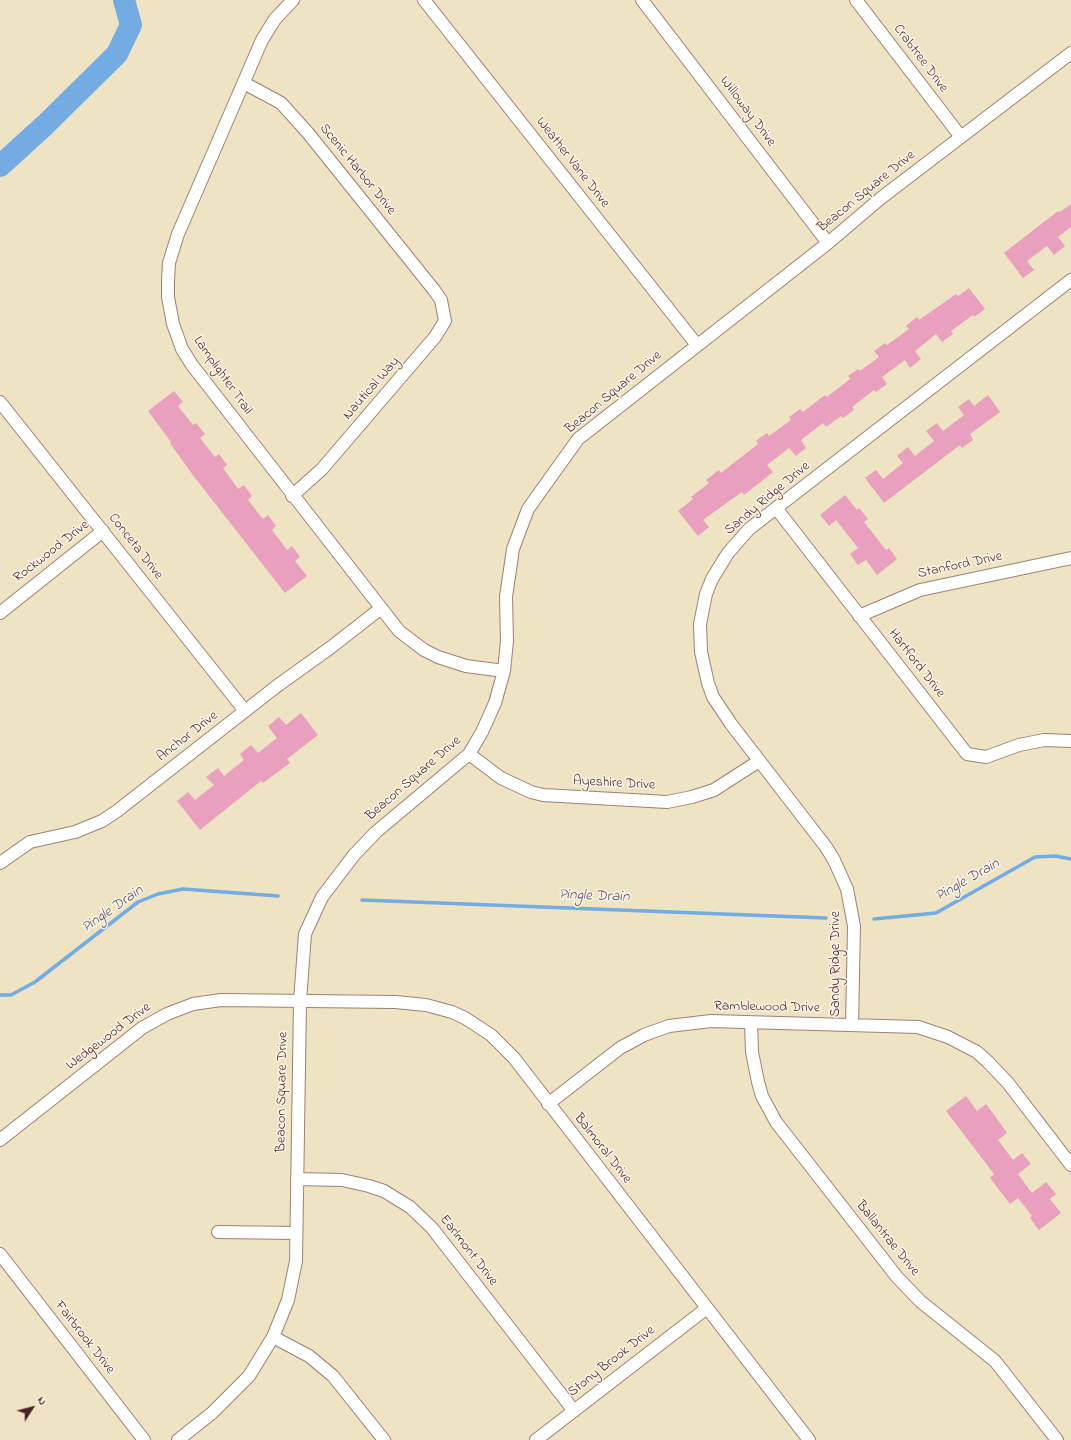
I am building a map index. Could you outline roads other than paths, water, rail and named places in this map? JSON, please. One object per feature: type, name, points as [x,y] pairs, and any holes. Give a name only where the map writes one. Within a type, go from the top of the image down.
[{"type":"street","name":"Lamplighter Trail","points":[[293,0],[266,33],[178,234],[169,264],[168,298],[172,324],[186,356],[292,496],[380,609],[399,630],[411,641],[438,657],[466,666],[504,671]]},
{"type":"street","name":"Weather Vane Drive","points":[[424,0],[697,344]]},
{"type":"street","name":"Willoway Drive","points":[[642,0],[828,243]]},
{"type":"street","name":"Crabtree Drive","points":[[856,0],[961,137]]},
{"type":"street","name":"Beacon Square Drive","points":[[178,1440],[212,1414],[242,1384],[259,1363],[273,1337],[288,1300],[293,1280],[296,1233],[300,1001],[305,934],[322,897],[376,832],[469,754],[489,720],[504,671],[507,641],[506,597],[513,550],[528,509],[578,439],[697,344],[828,243],[881,198],[1071,53]]},
{"type":"street","name":"Scenic Harbor Drive","points":[[244,83],[281,103],[434,290]]},
{"type":"street","name":"Sandy Ridge Drive","points":[[852,1025],[854,926],[847,889],[834,860],[826,847],[731,724],[713,697],[708,683],[701,652],[700,624],[706,594],[712,578],[728,553],[743,536],[776,508],[1071,280]]},
{"type":"street","name":"Nautical Way","points":[[292,496],[322,469],[436,338],[445,321],[441,300],[434,290]]},
{"type":"street","name":"Conceta Drive","points":[[0,402],[245,711]]},
{"type":"street","name":"Hartford Drive","points":[[776,508],[967,754],[986,757],[1019,745],[1044,740],[1071,740]]},
{"type":"street","name":"Rockwood Drive","points":[[0,613],[103,531]]},
{"type":"street","name":"Stanford Drive","points":[[859,616],[920,590],[1071,558]]},
{"type":"street","name":"Anchor Drive","points":[[0,863],[30,842],[75,832],[102,821],[132,801],[245,711],[380,609]]},
{"type":"street","name":"Ayeshire Drive","points":[[469,754],[501,778],[531,792],[543,795],[667,802],[692,797],[714,790],[759,760]]},
{"type":"street","name":"Wedgewood Drive","points":[[0,1140],[142,1028],[167,1014],[207,1001],[300,1001]]},
{"type":"street","name":"Balmoral Drive","points":[[300,1001],[395,1002],[426,1005],[452,1012],[472,1022],[491,1035],[514,1058],[548,1104],[809,1440]]},
{"type":"street","name":"Ramblewood Drive","points":[[548,1104],[620,1048],[644,1035],[683,1023],[711,1021],[918,1028],[948,1037],[977,1052],[999,1072],[1071,1165]]},
{"type":"street","name":"Ballantrae Drive","points":[[751,1023],[752,1052],[758,1082],[762,1096],[776,1122],[897,1277],[920,1301],[995,1361],[1057,1440]]},
{"type":"street","name":"Earlmont Drive","points":[[297,1179],[342,1180],[362,1184],[384,1191],[410,1207],[432,1228],[574,1411]]},
{"type":"street","points":[[218,1232],[296,1233]]},
{"type":"street","name":"Fairbrook Drive","points":[[0,1254],[144,1440]]},
{"type":"street","name":"Stony Brook Drive","points":[[536,1440],[707,1308]]},
{"type":"street","points":[[273,1337],[309,1356],[333,1376],[384,1440]]},
{"type":"waterway","points":[[0,166],[45,125],[117,54],[131,25],[124,0]]},
{"type":"waterway","name":"Pingle Drain","points":[[874,919],[936,913],[1035,857],[1055,856],[1071,859]]},
{"type":"waterway","name":"Pingle Drain","points":[[0,995],[11,995],[35,982],[138,902],[158,894],[183,889],[278,896]]},
{"type":"waterway","name":"Pingle Drain","points":[[362,900],[826,918]]}]
